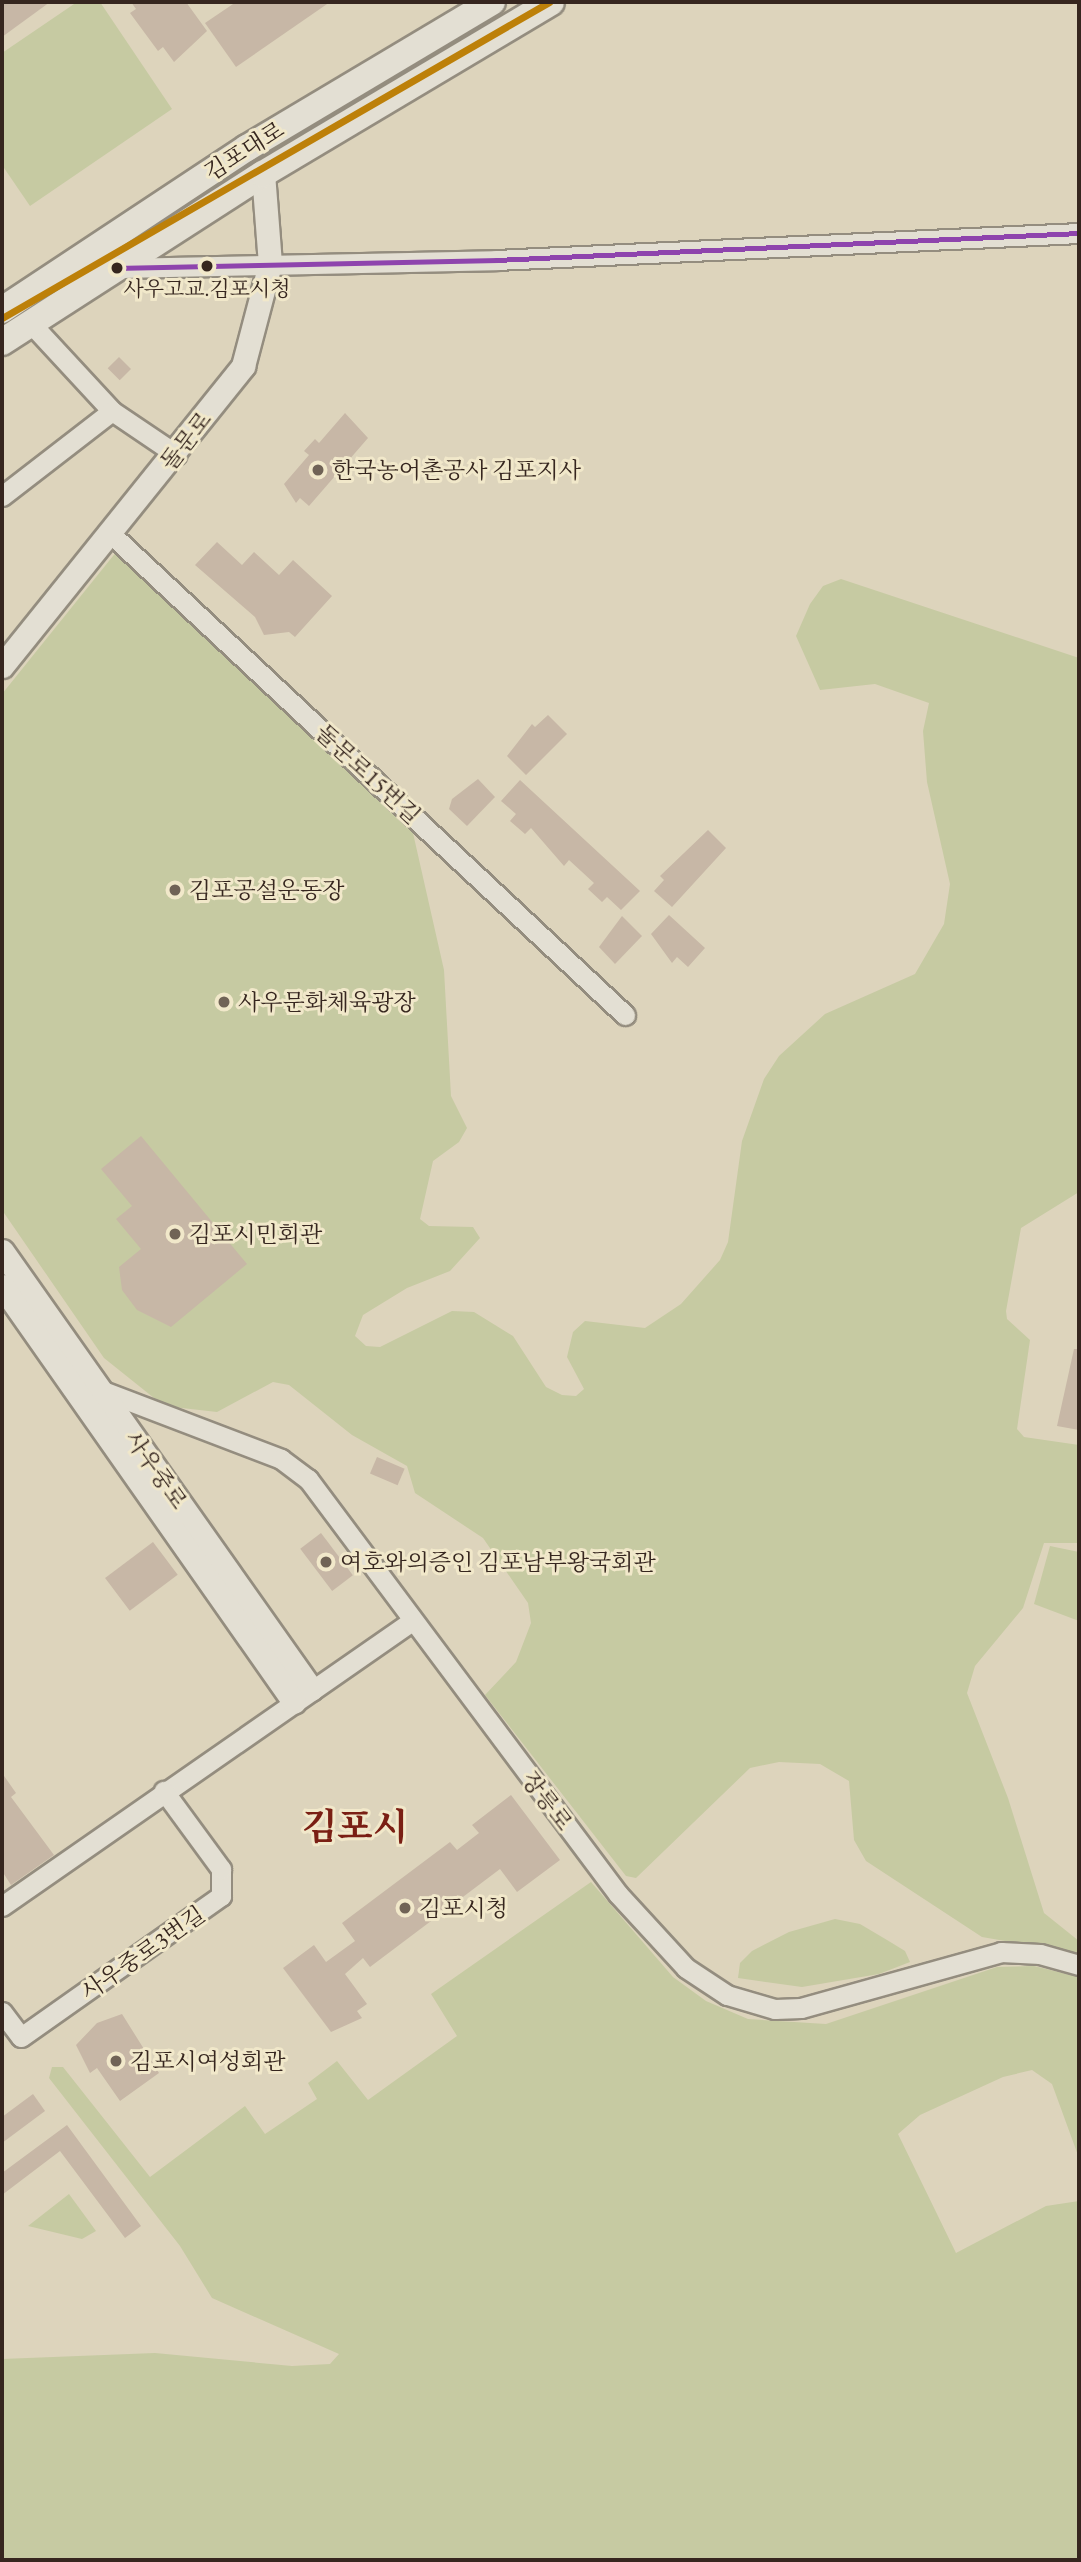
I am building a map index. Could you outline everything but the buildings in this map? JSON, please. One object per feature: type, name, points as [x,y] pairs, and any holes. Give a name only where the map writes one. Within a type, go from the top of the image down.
[{"type":"main road","name":"김포대로","points":[[2,310],[247,148],[492,2]]},
{"type":"main road","name":"김포대로","points":[[2,342],[263,174],[551,2]]},
{"type":"main road","points":[[2,289],[136,206],[247,148]]},
{"type":"main road","points":[[2,356],[110,272]]},
{"type":"street","name":"돌문로","points":[[5,654],[177,455],[243,366],[270,264],[263,174]]},
{"type":"street","points":[[110,272],[270,264],[496,260],[1079,233]]},
{"type":"street","points":[[37,330],[113,411],[177,455]]},
{"type":"street","points":[[2,496],[113,411]]},
{"type":"street","name":"돌문로15번길","points":[[111,534],[625,1015]]},
{"type":"street","name":"사우중로","points":[[2,1251],[8,1287],[302,1695]]},
{"type":"street","name":"사우중로","points":[[8,1287],[98,1388],[302,1695]]},
{"type":"street","name":"장릉로","points":[[98,1388],[292,1463],[633,1913],[686,1968],[727,1995],[775,2009],[801,2008],[1002,1952],[1040,1954],[1079,1965]]},
{"type":"street","points":[[2,1906],[302,1695],[411,1622]]},
{"type":"street","name":"사우중로3번길","points":[[2,2012],[21,2038],[221,1896],[221,1869],[164,1791]]},
{"type":"green space","points":[[77,2],[100,2],[172,109],[30,206],[2,165],[2,53]]},
{"type":"green space","points":[[117,551],[413,833],[444,970],[451,1096],[467,1128],[459,1142],[433,1161],[420,1219],[429,1226],[473,1227],[480,1238],[450,1271],[407,1288],[363,1315],[355,1336],[366,1346],[380,1347],[452,1311],[474,1312],[513,1336],[546,1387],[562,1395],[576,1396],[584,1389],[567,1357],[573,1332],[585,1321],[645,1328],[681,1304],[720,1260],[728,1242],[742,1141],[764,1079],[779,1056],[825,1014],[915,974],[944,924],[950,884],[927,782],[923,731],[929,703],[875,684],[820,690],[796,636],[810,604],[823,586],[841,579],[1079,658],[1079,1192],[1021,1228],[1006,1311],[1007,1319],[1030,1340],[1017,1429],[1024,1437],[1079,1445],[1079,1543],[1044,1543],[1023,1608],[975,1666],[967,1693],[1008,1798],[1044,1913],[1079,1941],[1079,1954],[982,1937],[866,1861],[854,1840],[849,1781],[820,1764],[779,1762],[750,1768],[636,1878],[626,1876],[485,1695],[516,1662],[531,1623],[528,1603],[483,1538],[415,1493],[407,1466],[352,1435],[289,1385],[273,1382],[217,1412],[164,1406],[104,1358],[2,1210],[2,694]]},
{"type":"green space","points":[[1050,1546],[1079,1552],[1079,1621],[1034,1604]]},
{"type":"green space","points":[[591,1882],[673,1977],[706,2001],[748,2019],[826,2024],[997,1967],[1034,1966],[1079,1977],[1079,2158],[1052,2084],[1032,2070],[1003,2077],[920,2115],[898,2134],[956,2253],[1046,2206],[1079,2201],[1079,2560],[2,2560],[2,2359],[155,2353],[292,2366],[330,2364],[339,2354],[212,2298],[180,2246],[49,2078],[52,2067],[63,2067],[150,2177],[245,2106],[265,2134],[317,2099],[308,2083],[337,2061],[368,2100],[457,2036],[431,1994]]},
{"type":"green space","points":[[835,1919],[860,1924],[905,1951],[910,1962],[879,1974],[802,1987],[738,1978],[740,1963],[752,1951],[789,1932]]},
{"type":"green space","points":[[69,2194],[96,2231],[82,2239],[28,2226]]},
{"type":"transit line","points":[[2,318],[549,2]]},
{"type":"transit line","points":[[117,268],[496,260],[1079,233]]},
{"type":"place","name":"사우고교.김포시청","points":[[207,266]]},
{"type":"place","name":"한국농어촌공사 김포지사","points":[[318,470]]},
{"type":"place","name":"김포공설운동장","points":[[175,890]]},
{"type":"place","name":"사우문화체육광장","points":[[224,1002]]},
{"type":"place","name":"김포시민회관","points":[[175,1234]]},
{"type":"place","name":"여호와의증인 김포남부왕국회관","points":[[326,1562]]},
{"type":"place","name":"김포시청","points":[[405,1908]]},
{"type":"place","name":"김포시여성회관","points":[[116,2061]]},
{"type":"district","name":"김포시","points":[[355,1826]]}]
